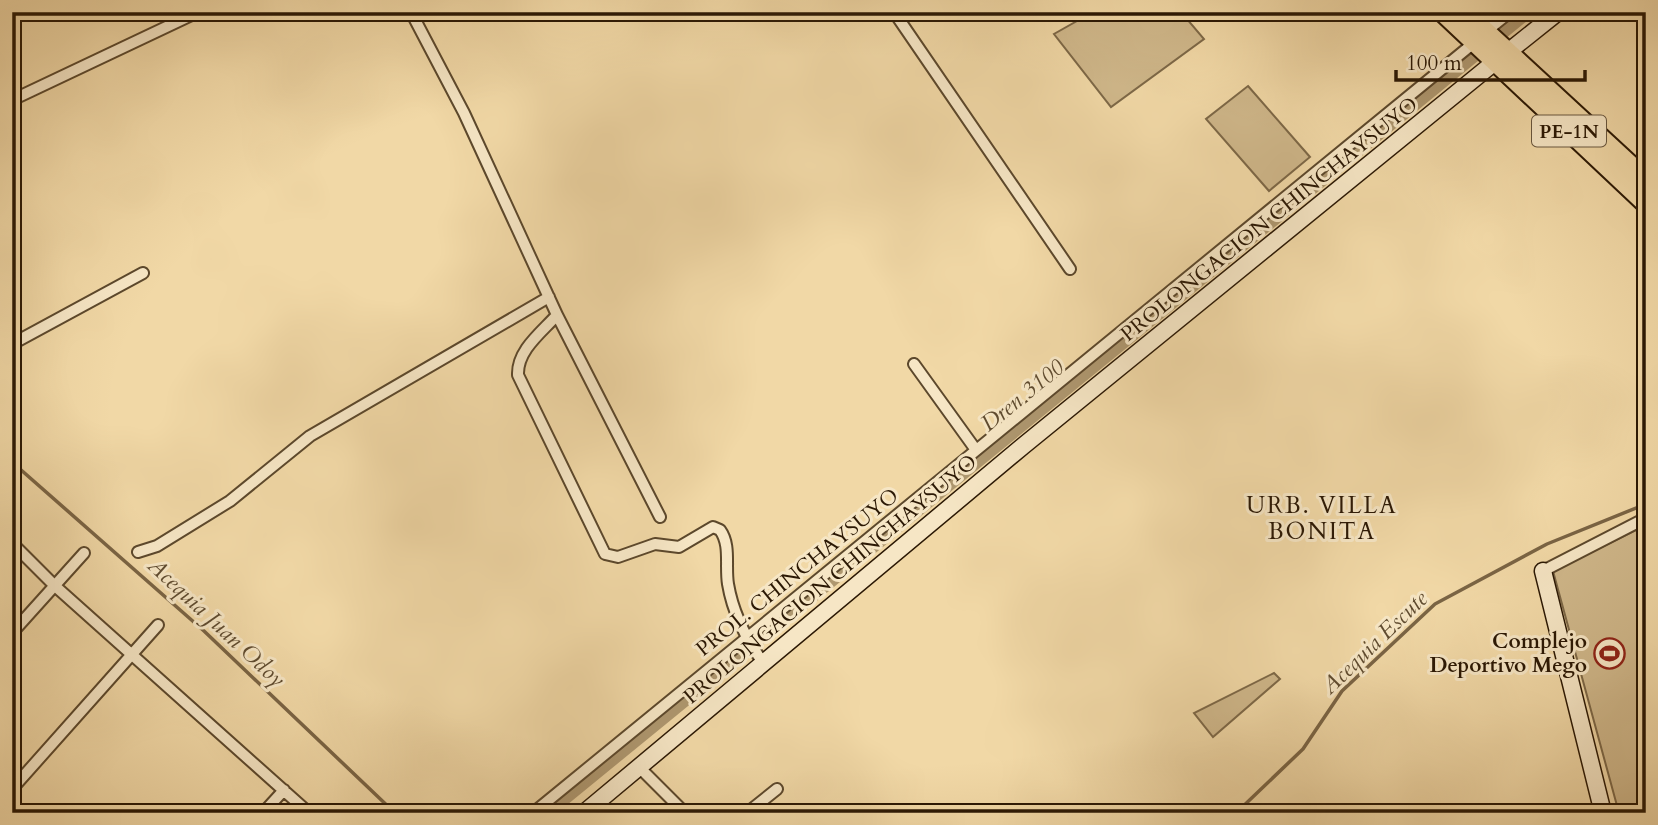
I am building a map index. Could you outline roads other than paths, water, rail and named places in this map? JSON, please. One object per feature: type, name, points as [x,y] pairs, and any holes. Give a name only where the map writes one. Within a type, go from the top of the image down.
[{"type":"highway","name":"PE-1N","points":[[1443,12],[1492,47],[1646,180]]},
{"type":"highway","name":"PE-1N","points":[[1464,12],[1492,47],[1646,203]]},
{"type":"street","points":[[12,100],[198,12]]},
{"type":"street","points":[[411,12],[464,113],[557,315],[660,517]]},
{"type":"street","points":[[894,12],[1070,269]]},
{"type":"street","name":"PROL. CHINCHAYSUYO","points":[[533,813],[747,640],[975,450],[1492,47],[1510,12]]},
{"type":"street","name":"PROLONGACION CHINCHAYSUYO","points":[[584,813],[761,659],[1023,446],[1492,47],[1558,12]]},
{"type":"street","points":[[12,344],[143,273]]},
{"type":"street","points":[[138,552],[156,546],[230,501],[310,436],[549,296]]},
{"type":"street","points":[[557,315],[523,352],[518,365],[518,375],[599,544],[605,554],[618,557],[655,544],[680,547],[713,527],[720,530],[726,544],[728,584],[747,640],[761,659]]},
{"type":"street","points":[[914,365],[975,450]]},
{"type":"street","points":[[1603,813],[1543,571],[1646,518]]},
{"type":"street","points":[[12,543],[55,586],[134,653],[309,813]]},
{"type":"street","points":[[12,633],[84,553]]},
{"type":"street","points":[[12,789],[158,625]]},
{"type":"street","points":[[638,766],[685,813]]},
{"type":"street","points":[[747,813],[777,789]]},
{"type":"street","points":[[263,813],[284,790]]},
{"type":"waterway","name":"Dren 3100","points":[[546,813],[1527,12]]},
{"type":"waterway","name":"Acequia Juan Odoy","points":[[12,462],[204,631],[395,813]]},
{"type":"waterway","name":"Acequia Escute","points":[[1236,813],[1303,749],[1342,691],[1435,604],[1547,544],[1646,504]]},
{"type":"place","name":"Complejo Deportivo Mego","points":[[1610,653]]},
{"type":"district","name":"URB. VILLA BONITA","points":[[1322,518]]}]
